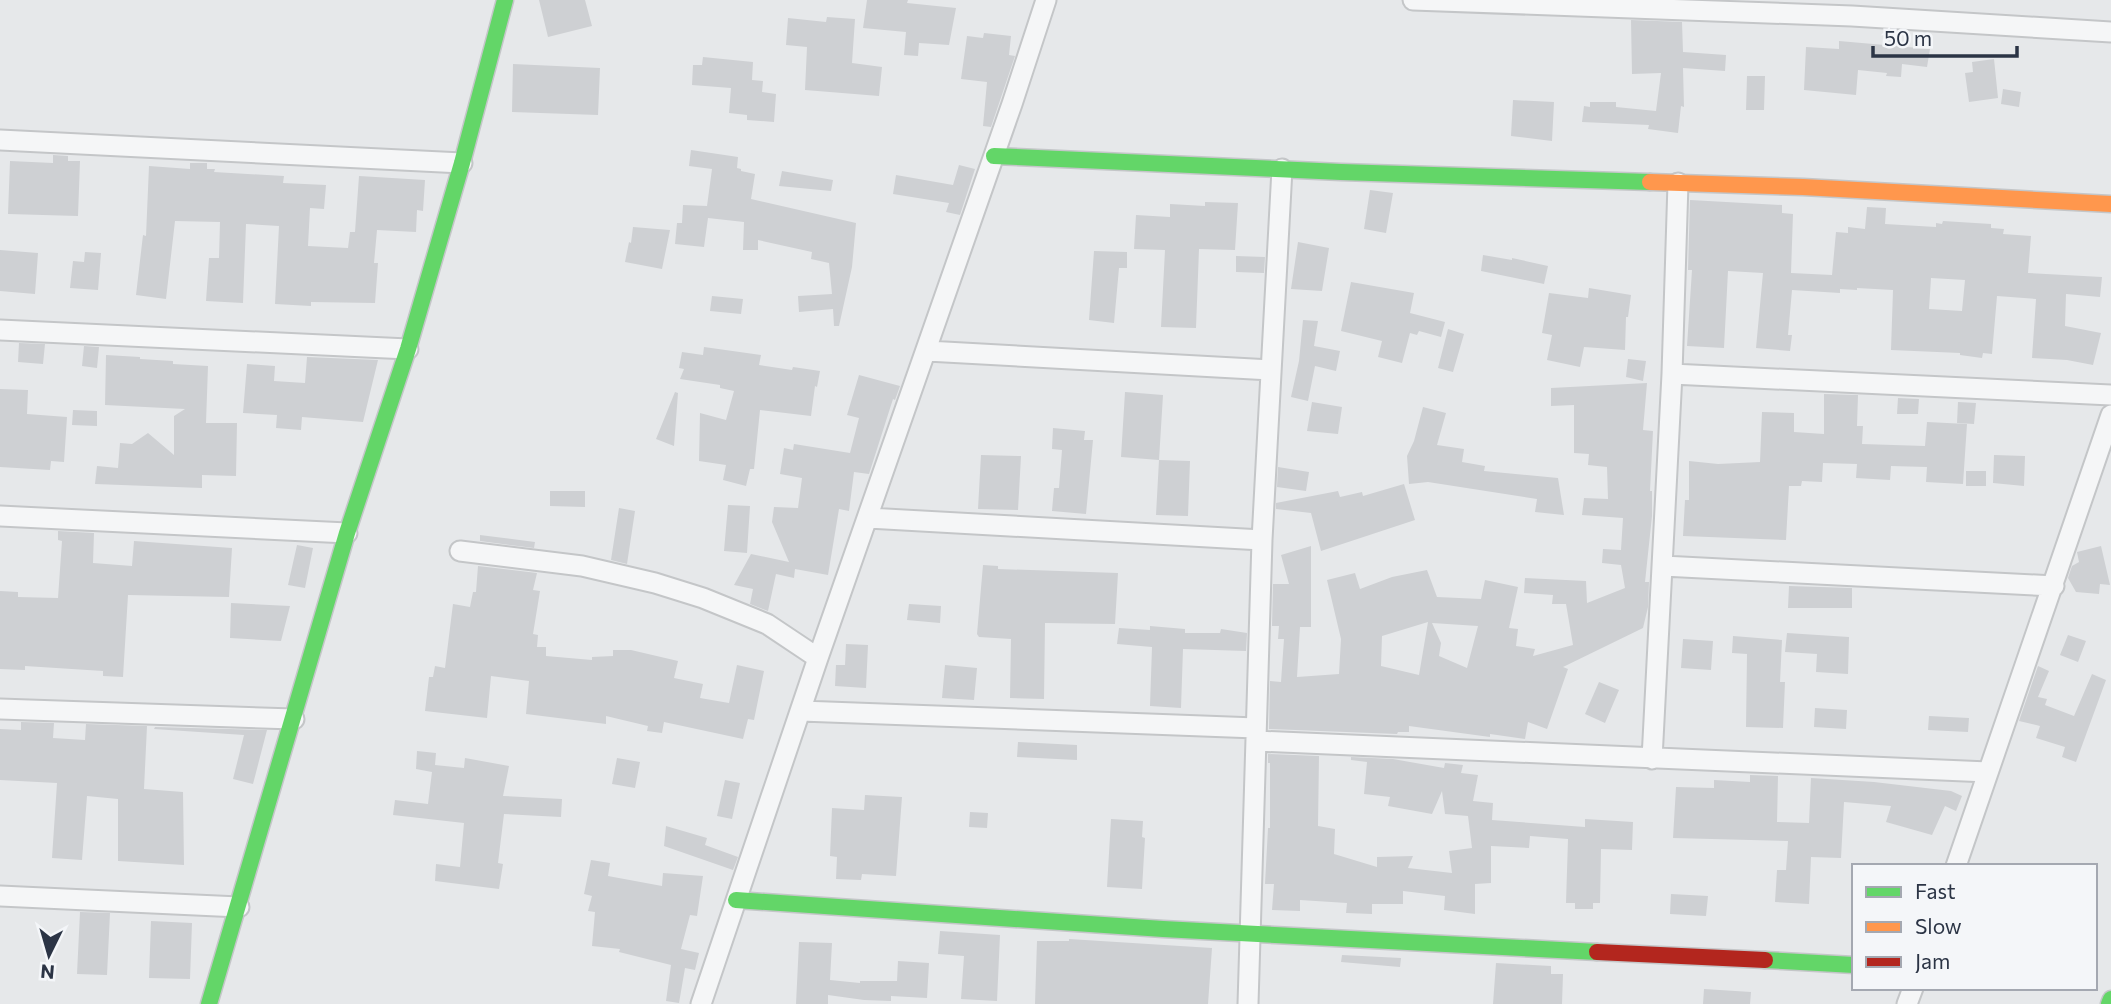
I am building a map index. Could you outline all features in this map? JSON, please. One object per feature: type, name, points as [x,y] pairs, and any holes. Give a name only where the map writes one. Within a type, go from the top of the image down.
[{"type":"street","points":[[209,1004],[347,533],[408,349],[463,163],[505,0]]},
{"type":"street","points":[[701,1004],[1046,0]]},
{"type":"street","points":[[1413,0],[1852,8],[2111,32]]},
{"type":"street","points":[[0,140],[463,163]]},
{"type":"street","points":[[994,156],[1802,187],[2111,204]]},
{"type":"street","points":[[1248,1004],[1262,540],[1282,169]]},
{"type":"street","points":[[1652,759],[1672,374],[1678,183]]},
{"type":"street","points":[[0,330],[408,349]]},
{"type":"street","points":[[927,351],[1271,370]]},
{"type":"street","points":[[1672,374],[2111,395]]},
{"type":"street","points":[[1957,864],[2111,415]]},
{"type":"street","points":[[0,516],[347,533]]},
{"type":"street","points":[[868,518],[1262,540]]},
{"type":"street","points":[[460,551],[582,566],[655,583],[703,598],[767,624],[818,658]]},
{"type":"street","points":[[1663,566],[2054,586]]},
{"type":"street","points":[[0,709],[294,719]]},
{"type":"street","points":[[801,711],[1652,759],[1988,772]]},
{"type":"street","points":[[0,896],[239,907]]},
{"type":"street","points":[[736,900],[1249,933],[1852,965]]},
{"type":"street","points":[[2109,1004],[2111,999]]},
{"type":"building","points":[[539,0],[585,0],[592,26],[548,37]]},
{"type":"building","points":[[867,0],[908,0],[907,3],[956,8],[949,45],[919,43],[918,56],[904,55],[906,32],[863,28]]},
{"type":"building","points":[[827,17],[855,19],[852,63],[882,67],[879,96],[805,90],[807,47],[786,45],[788,18],[826,22]]},
{"type":"building","points":[[1631,20],[1682,22],[1683,52],[1726,55],[1725,71],[1683,68],[1684,107],[1681,106],[1678,133],[1648,129],[1649,125],[1582,122],[1584,106],[1590,107],[1590,102],[1616,102],[1616,107],[1656,111],[1661,73],[1632,74]]},
{"type":"building","points":[[984,33],[1011,36],[1009,55],[1015,56],[991,127],[983,126],[987,82],[961,79],[967,36],[983,38]]},
{"type":"building","points":[[1839,41],[1930,49],[1927,67],[1902,64],[1901,77],[1858,70],[1856,95],[1804,90],[1806,47],[1839,49]]},
{"type":"building","points":[[703,57],[753,62],[752,80],[763,81],[762,92],[776,94],[774,122],[747,120],[747,115],[729,113],[731,88],[692,85],[693,65],[702,65]]},
{"type":"building","points":[[1994,59],[1998,98],[1969,102],[1965,73],[1973,72],[1972,62]]},
{"type":"building","points":[[513,64],[600,68],[598,115],[512,112]]},
{"type":"building","points":[[1747,76],[1765,76],[1764,110],[1746,110]]},
{"type":"building","points":[[2003,89],[2021,92],[2019,107],[2001,104]]},
{"type":"building","points":[[1513,100],[1554,102],[1552,141],[1511,136]]},
{"type":"building","points":[[691,150],[738,157],[737,168],[755,174],[751,199],[856,223],[852,267],[839,326],[834,326],[833,309],[799,312],[798,296],[832,294],[829,263],[811,259],[812,252],[758,240],[758,250],[743,250],[744,222],[708,218],[704,247],[675,244],[677,223],[682,223],[683,205],[707,206],[712,169],[689,166]]},
{"type":"building","points":[[53,155],[68,156],[68,161],[80,161],[78,216],[8,214],[10,161],[53,163]]},
{"type":"building","points":[[190,163],[207,163],[207,169],[215,169],[214,172],[284,176],[283,183],[326,185],[324,209],[310,208],[308,246],[348,248],[350,232],[355,232],[359,176],[425,180],[423,211],[417,210],[416,232],[377,230],[375,303],[311,302],[311,306],[275,304],[279,226],[246,224],[243,303],[206,301],[209,258],[219,258],[220,222],[175,221],[166,299],[136,295],[143,235],[146,236],[149,166],[190,169]]},
{"type":"building","points":[[959,165],[975,169],[960,215],[946,212],[949,203],[893,194],[896,175],[953,185]]},
{"type":"building","points":[[782,171],[833,180],[831,191],[779,186]]},
{"type":"building","points":[[1370,190],[1393,193],[1386,233],[1364,229]]},
{"type":"building","points":[[1690,200],[1782,205],[1782,213],[1793,214],[1791,273],[1832,275],[1836,232],[1848,233],[1848,227],[1865,229],[1867,207],[1886,208],[1885,224],[1936,227],[1936,223],[1942,224],[1943,221],[1991,224],[1991,228],[2004,229],[2003,234],[2031,236],[2028,273],[2102,277],[2100,297],[2066,294],[2065,326],[2101,333],[2093,365],[2032,358],[2036,299],[1997,296],[1992,354],[1983,353],[1982,358],[1960,353],[1891,350],[1893,290],[1857,288],[1840,289],[1840,293],[1792,290],[1788,335],[1792,335],[1790,351],[1756,348],[1763,273],[1728,271],[1724,348],[1687,346],[1692,270],[1688,270]],"holes":[[[1931,278],[1965,280],[1962,311],[1929,309]]]},
{"type":"building","points":[[1205,202],[1238,203],[1235,250],[1199,249],[1196,328],[1161,327],[1165,250],[1134,249],[1136,215],[1170,217],[1170,204],[1205,206]]},
{"type":"building","points":[[633,227],[670,230],[662,269],[625,262]]},
{"type":"building","points":[[1298,242],[1329,248],[1322,291],[1291,289]]},
{"type":"building","points":[[0,250],[38,253],[35,294],[0,291]]},
{"type":"building","points":[[1094,251],[1127,252],[1127,268],[1119,268],[1114,323],[1089,320]]},
{"type":"building","points":[[85,252],[101,253],[98,290],[70,288],[73,261],[84,262]]},
{"type":"building","points":[[1483,255],[1548,266],[1544,284],[1481,271]]},
{"type":"building","points":[[1236,256],[1265,257],[1264,273],[1236,272]]},
{"type":"building","points":[[1351,282],[1414,293],[1410,313],[1445,322],[1441,337],[1419,331],[1417,335],[1410,333],[1402,363],[1378,357],[1382,341],[1341,331]]},
{"type":"building","points":[[1589,288],[1631,295],[1626,317],[1625,350],[1584,347],[1580,367],[1547,360],[1552,335],[1542,333],[1549,293],[1588,298]]},
{"type":"building","points":[[712,296],[743,299],[741,314],[710,311]]},
{"type":"building","points":[[1303,320],[1318,321],[1314,346],[1340,351],[1336,371],[1315,366],[1308,401],[1291,397],[1299,361]]},
{"type":"building","points":[[1448,329],[1464,334],[1453,372],[1438,368]]},
{"type":"building","points":[[19,343],[45,344],[43,364],[18,362]]},
{"type":"building","points":[[84,346],[99,347],[97,368],[82,366]]},
{"type":"building","points":[[704,347],[761,355],[759,365],[820,371],[811,416],[760,410],[754,469],[750,469],[746,486],[723,480],[726,465],[699,461],[700,413],[726,420],[734,391],[720,388],[720,385],[680,379],[684,369],[679,368],[682,352],[703,355]]},
{"type":"building","points":[[106,355],[208,366],[206,423],[237,423],[236,476],[202,475],[202,488],[95,484],[97,466],[118,468],[120,443],[132,444],[148,433],[174,455],[174,416],[185,409],[105,405]]},
{"type":"building","points":[[307,357],[378,360],[363,422],[302,417],[301,430],[276,428],[277,415],[243,413],[247,364],[275,366],[274,381],[305,383]]},
{"type":"building","points":[[1628,359],[1646,361],[1643,381],[1626,377]]},
{"type":"building","points":[[859,375],[900,386],[895,400],[893,399],[869,474],[854,472],[849,511],[839,509],[828,575],[795,569],[794,578],[776,574],[768,611],[750,604],[753,589],[734,585],[751,554],[789,562],[772,522],[774,507],[798,508],[802,478],[780,474],[784,448],[793,450],[794,444],[850,453],[859,418],[847,415]]},
{"type":"building","points":[[1647,383],[1643,430],[1653,431],[1650,491],[1652,516],[1645,582],[1649,582],[1648,607],[1643,628],[1563,667],[1568,669],[1547,729],[1528,722],[1525,739],[1409,726],[1409,732],[1397,734],[1269,729],[1270,681],[1281,682],[1284,639],[1278,639],[1279,626],[1272,626],[1273,584],[1289,584],[1281,555],[1311,546],[1311,627],[1300,627],[1297,677],[1339,674],[1341,639],[1327,580],[1355,573],[1360,589],[1392,577],[1427,570],[1437,597],[1481,599],[1485,580],[1518,587],[1509,628],[1518,629],[1516,646],[1535,649],[1533,656],[1573,645],[1566,604],[1552,604],[1553,595],[1524,593],[1525,578],[1586,581],[1587,603],[1625,588],[1621,565],[1602,563],[1603,549],[1621,550],[1623,518],[1582,515],[1584,498],[1608,499],[1607,467],[1588,465],[1589,454],[1574,453],[1574,405],[1551,406],[1551,388]],"holes":[[[1428,622],[1419,675],[1381,666],[1382,636]],[[1432,623],[1478,626],[1467,668],[1439,656],[1441,643]]]},
{"type":"building","points":[[0,389],[28,390],[27,414],[67,417],[64,462],[51,461],[50,470],[0,467]]},
{"type":"building","points":[[675,392],[678,393],[674,446],[656,439]]},
{"type":"building","points":[[1125,392],[1163,395],[1159,460],[1121,457]]},
{"type":"building","points":[[1824,394],[1858,395],[1857,426],[1863,426],[1862,444],[1925,446],[1927,422],[1967,424],[1963,484],[1926,482],[1927,467],[1891,466],[1890,480],[1856,478],[1857,464],[1823,463],[1822,482],[1802,481],[1801,486],[1789,486],[1786,540],[1683,536],[1685,500],[1689,500],[1689,461],[1718,464],[1760,462],[1762,412],[1794,413],[1794,432],[1824,434]]},
{"type":"building","points":[[1898,398],[1919,399],[1918,414],[1897,414]]},
{"type":"building","points":[[1312,402],[1342,407],[1338,434],[1307,431]]},
{"type":"building","points":[[1958,402],[1976,403],[1974,424],[1957,423]]},
{"type":"building","points":[[1423,407],[1446,413],[1437,445],[1464,449],[1462,462],[1485,466],[1484,471],[1558,478],[1564,515],[1535,512],[1537,499],[1428,482],[1409,484],[1407,456]]},
{"type":"building","points":[[73,410],[97,411],[97,426],[72,425]]},
{"type":"building","points":[[1053,428],[1085,431],[1084,440],[1093,440],[1086,514],[1052,511],[1054,488],[1059,488],[1062,450],[1052,449]]},
{"type":"building","points":[[981,455],[1021,456],[1018,510],[978,509]]},
{"type":"building","points":[[1994,455],[2025,456],[2024,486],[1993,483]]},
{"type":"building","points":[[1159,460],[1190,461],[1188,516],[1156,515]]},
{"type":"building","points":[[1278,467],[1309,472],[1306,491],[1277,487]]},
{"type":"building","points":[[1966,471],[1986,471],[1986,486],[1966,486]]},
{"type":"building","points":[[1404,484],[1415,520],[1321,551],[1311,513],[1276,509],[1276,503],[1338,491],[1340,497],[1362,492],[1363,496]]},
{"type":"building","points":[[550,491],[585,491],[585,507],[550,506]]},
{"type":"building","points":[[728,505],[750,506],[747,553],[724,551]]},
{"type":"building","points":[[619,508],[635,511],[627,564],[611,560]]},
{"type":"building","points":[[58,531],[94,533],[93,563],[132,566],[134,541],[232,548],[229,597],[128,595],[123,677],[103,676],[103,671],[25,666],[25,670],[0,669],[0,591],[18,592],[18,597],[58,598],[62,541],[58,540]]},
{"type":"building","points":[[480,535],[535,542],[534,548],[480,541]]},
{"type":"building","points":[[297,545],[313,548],[305,588],[288,585]]},
{"type":"building","points":[[2101,546],[2110,585],[2100,584],[2099,594],[2076,592],[2068,578],[2072,566],[2079,562],[2077,552]]},
{"type":"building","points":[[983,565],[998,566],[998,569],[1118,573],[1115,624],[1045,623],[1044,699],[1010,698],[1011,639],[979,637],[977,634]]},
{"type":"building","points":[[478,566],[537,573],[533,590],[540,591],[533,634],[538,635],[537,647],[546,647],[546,656],[592,660],[592,657],[613,656],[613,650],[631,650],[678,661],[674,678],[703,684],[700,698],[729,703],[737,665],[764,671],[754,720],[748,719],[743,739],[664,722],[662,733],[647,731],[648,726],[606,716],[606,724],[526,714],[529,681],[491,676],[487,718],[425,711],[429,677],[433,677],[435,666],[445,668],[453,604],[470,607],[473,592],[476,592]]},
{"type":"building","points":[[1789,586],[1852,588],[1852,608],[1788,608]]},
{"type":"building","points":[[231,603],[290,606],[281,641],[230,638]]},
{"type":"building","points":[[909,604],[941,606],[940,623],[907,620]]},
{"type":"building","points":[[1150,626],[1185,629],[1185,633],[1220,633],[1221,629],[1247,633],[1246,651],[1183,649],[1181,708],[1150,706],[1152,647],[1117,644],[1119,628],[1150,630]]},
{"type":"building","points":[[1787,633],[1849,637],[1848,674],[1816,672],[1817,654],[1785,652]]},
{"type":"building","points":[[2068,635],[2086,641],[2078,662],[2060,655]]},
{"type":"building","points":[[1733,636],[1782,640],[1780,682],[1785,682],[1783,728],[1746,727],[1747,654],[1732,653]]},
{"type":"building","points":[[1683,639],[1713,641],[1711,670],[1681,668]]},
{"type":"building","points":[[846,644],[868,645],[866,688],[835,686],[836,665],[845,665]]},
{"type":"building","points":[[945,665],[977,668],[974,700],[942,698]]},
{"type":"building","points":[[2038,666],[2049,671],[2038,697],[2047,699],[2045,705],[2074,716],[2092,674],[2106,680],[2076,762],[2062,757],[2065,747],[2036,738],[2040,726],[2019,721]]},
{"type":"building","points":[[1599,682],[1619,690],[1605,723],[1585,714]]},
{"type":"building","points":[[1815,708],[1847,710],[1846,729],[1814,727]]},
{"type":"building","points":[[1929,716],[1969,718],[1968,732],[1928,730]]},
{"type":"building","points":[[21,722],[54,723],[53,738],[85,740],[86,724],[147,726],[144,789],[183,792],[184,865],[118,861],[118,799],[87,796],[82,860],[52,858],[57,783],[0,780],[0,729],[21,730]]},
{"type":"building","points":[[154,729],[267,730],[253,784],[233,779],[244,735]]},
{"type":"building","points":[[1018,742],[1077,745],[1077,760],[1017,757]]},
{"type":"building","points":[[417,751],[436,753],[435,765],[464,768],[465,758],[509,766],[503,796],[562,799],[561,817],[504,814],[498,863],[503,864],[499,889],[435,881],[436,864],[460,867],[464,823],[393,815],[395,800],[428,804],[432,772],[416,769]]},
{"type":"building","points":[[1268,754],[1319,756],[1318,826],[1335,829],[1334,854],[1377,867],[1377,857],[1413,856],[1408,868],[1452,873],[1449,851],[1472,848],[1468,816],[1445,814],[1442,791],[1432,814],[1388,806],[1390,797],[1364,794],[1367,762],[1351,760],[1351,757],[1393,759],[1444,768],[1445,763],[1463,765],[1461,773],[1478,775],[1473,801],[1493,803],[1492,820],[1585,827],[1585,819],[1633,822],[1632,850],[1601,849],[1600,903],[1593,903],[1593,909],[1575,909],[1575,903],[1566,903],[1568,839],[1530,836],[1529,848],[1491,846],[1491,883],[1475,884],[1475,914],[1444,910],[1445,896],[1403,891],[1403,904],[1372,904],[1372,914],[1346,913],[1347,903],[1300,900],[1300,911],[1272,910],[1274,884],[1265,884],[1270,828]]},
{"type":"building","points":[[617,758],[640,762],[635,788],[612,784]]},
{"type":"building","points":[[1750,775],[1778,776],[1777,822],[1809,823],[1811,778],[1951,791],[1962,796],[1956,811],[1945,806],[1932,835],[1886,822],[1891,806],[1844,802],[1841,858],[1811,857],[1809,904],[1775,902],[1777,870],[1786,870],[1788,841],[1673,838],[1676,787],[1714,788],[1714,780],[1750,782]]},
{"type":"building","points":[[725,780],[740,783],[732,819],[717,816]]},
{"type":"building","points":[[865,795],[902,797],[896,876],[862,874],[861,880],[836,879],[837,857],[830,856],[832,808],[864,810]]},
{"type":"building","points":[[970,812],[988,813],[987,828],[969,827]]},
{"type":"building","points":[[1111,819],[1143,821],[1142,837],[1145,838],[1142,889],[1107,887]]},
{"type":"building","points":[[666,826],[707,838],[705,845],[738,857],[733,870],[664,846]]},
{"type":"building","points":[[591,860],[610,863],[608,876],[662,886],[663,873],[703,876],[697,916],[690,915],[681,949],[699,953],[695,970],[685,968],[679,1003],[666,1001],[671,965],[619,952],[620,949],[592,946],[595,912],[588,911],[592,896],[584,894]]},
{"type":"building","points":[[1671,894],[1708,896],[1706,916],[1670,914]]},
{"type":"building","points":[[80,912],[110,913],[107,975],[77,974]]},
{"type":"building","points":[[151,921],[192,923],[190,979],[149,978]]},
{"type":"building","points":[[940,931],[1000,935],[997,1001],[961,999],[964,956],[938,954]]},
{"type":"building","points":[[1069,939],[1212,948],[1208,1004],[1035,1004],[1037,941]]},
{"type":"building","points":[[799,942],[832,943],[830,980],[860,983],[897,981],[898,961],[929,963],[927,998],[891,996],[891,1001],[828,995],[828,1004],[796,1004]]},
{"type":"building","points":[[1342,955],[1401,958],[1400,967],[1341,962]]},
{"type":"building","points":[[1496,963],[1551,966],[1551,974],[1563,974],[1562,1004],[1493,1004]]},
{"type":"building","points":[[1704,989],[1751,992],[1750,1004],[1703,1004]]},
{"type":"traffic: fast","points":[[209,1004],[347,533],[408,349],[462,163],[505,0]]},
{"type":"traffic: fast","points":[[994,156],[1341,172],[1650,182]]},
{"type":"traffic: fast","points":[[736,900],[1163,929],[1597,952]]},
{"type":"traffic: fast","points":[[1765,960],[1852,965]]},
{"type":"traffic: fast","points":[[2109,1004],[2111,999]]},
{"type":"traffic: slow","points":[[1650,182],[1803,187],[2111,204]]},
{"type":"traffic: jam","points":[[1597,952],[1765,960]]}]
